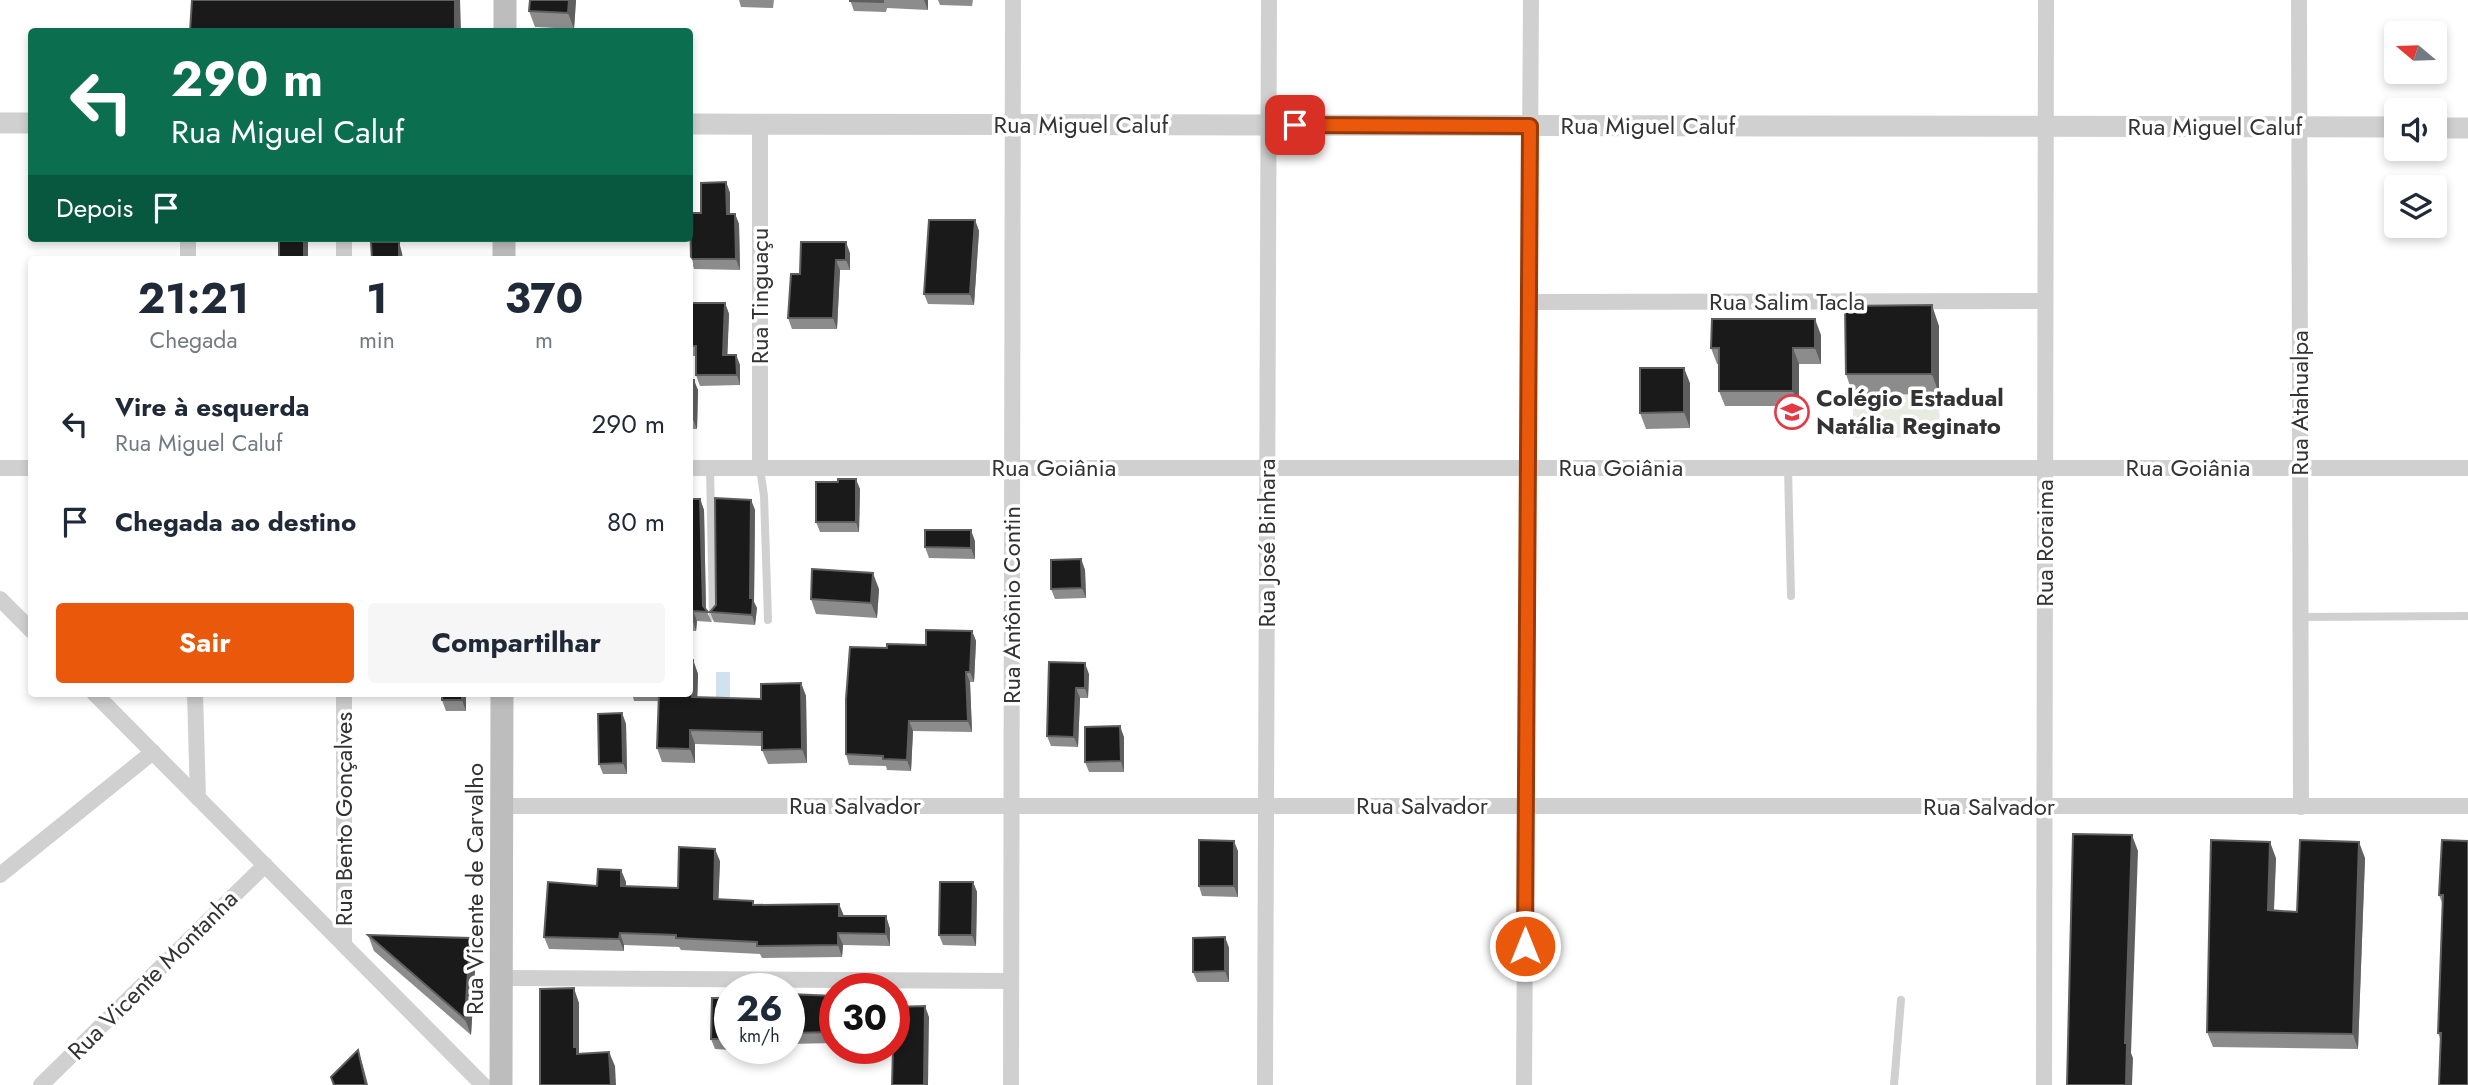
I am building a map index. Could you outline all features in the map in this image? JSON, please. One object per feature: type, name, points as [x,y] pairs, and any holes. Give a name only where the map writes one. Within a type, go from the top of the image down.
[{"type":"main road","points":[[505,0],[505,28]]},
{"type":"main road","name":"Rua Vicente de Carvalho","points":[[500,1085],[502,697]]},
{"type":"street","name":"Rua Antônio Contin","points":[[1011,1085],[1013,0]]},
{"type":"street","name":"Rua José Binhara","points":[[1265,1085],[1269,0]]},
{"type":"street","points":[[1524,1085],[1531,0]]},
{"type":"street","name":"Rua Roraima","points":[[2044,1085],[2046,0]]},
{"type":"street","name":"Rua Atahualpa","points":[[2299,0],[2301,807]]},
{"type":"street","points":[[0,123],[28,123]]},
{"type":"street","name":"Rua Miguel Caluf","points":[[693,124],[2384,127]]},
{"type":"street","name":"Rua Tinguaçu","points":[[760,124],[760,468]]},
{"type":"street","points":[[2447,128],[2468,128]]},
{"type":"street","name":"Rua Salim Tacla","points":[[1529,302],[2045,301]]},
{"type":"street","points":[[0,468],[28,468]]},
{"type":"street","name":"Rua Goiânia","points":[[693,468],[2468,468]]},
{"type":"street","points":[[3,608],[28,628]]},
{"type":"street","points":[[98,697],[483,1085]]},
{"type":"street","points":[[195,697],[198,798]]},
{"type":"street","name":"Rua Bento Gonçalves","points":[[344,697],[344,944]]},
{"type":"street","points":[[0,874],[153,752]]},
{"type":"street","name":"Rua Salvador","points":[[502,806],[2468,806]]},
{"type":"street","name":"Rua Vicente Montanha","points":[[41,1085],[265,865]]},
{"type":"street","points":[[501,978],[1011,981]]},
{"type":"lane","points":[[709,468],[713,616]]},
{"type":"lane","points":[[760,468],[764,496],[768,620]]},
{"type":"lane","points":[[1788,468],[1791,597]]},
{"type":"lane","points":[[2301,617],[2468,616]]},
{"type":"lane","points":[[1894,1085],[1901,1000]]},
{"type":"shaded area","points":[[1939,394],[1940,437],[1853,438],[1853,395]]},
{"type":"water","points":[[716,672],[730,672],[730,700],[716,700]]},
{"type":"building","points":[[192,0],[455,0],[455,28],[190,28]]},
{"type":"building","points":[[530,0],[569,0],[568,13],[529,11]]},
{"type":"building","points":[[883,0],[883,2],[850,1]]},
{"type":"building","points":[[726,182],[727,214],[735,214],[736,259],[693,259],[691,256],[693,213],[701,213],[701,183]]},
{"type":"building","points":[[929,220],[975,220],[970,294],[924,294]]},
{"type":"building","points":[[279,242],[304,242],[304,256],[279,256]]},
{"type":"building","points":[[371,242],[399,242],[399,256],[372,256]]},
{"type":"building","points":[[801,242],[846,242],[846,260],[836,260],[833,318],[788,318],[791,274],[800,274]]},
{"type":"building","points":[[693,303],[725,303],[723,355],[736,355],[737,375],[696,375],[696,346],[693,346]]},
{"type":"building","points":[[1932,305],[1932,374],[1846,374],[1845,306]]},
{"type":"building","points":[[1712,319],[1815,319],[1815,348],[1793,348],[1793,391],[1719,391],[1719,348],[1711,348]]},
{"type":"building","points":[[1640,368],[1684,368],[1684,412],[1640,413]]},
{"type":"building","points":[[838,479],[856,479],[856,522],[816,522],[816,482],[838,482]]},
{"type":"building","points":[[715,498],[751,500],[752,615],[710,612],[716,605]]},
{"type":"building","points":[[693,499],[700,499],[703,606],[708,612],[693,611]]},
{"type":"building","points":[[925,530],[971,530],[971,548],[925,547]]},
{"type":"building","points":[[1081,559],[1082,588],[1051,589],[1051,560]]},
{"type":"building","points":[[812,569],[873,573],[871,603],[811,599]]},
{"type":"building","points":[[926,630],[972,631],[970,672],[966,672],[968,721],[909,721],[907,760],[846,754],[850,647],[926,645]]},
{"type":"building","points":[[1049,662],[1085,663],[1085,688],[1076,688],[1074,737],[1047,736]]},
{"type":"building","points":[[801,683],[802,749],[762,750],[762,732],[690,730],[690,749],[657,748],[659,697],[761,699],[761,684]]},
{"type":"building","points":[[442,697],[462,697],[462,700],[442,700]]},
{"type":"building","points":[[622,713],[623,763],[599,764],[598,714]]},
{"type":"building","points":[[1120,726],[1121,761],[1085,762],[1085,727]]},
{"type":"building","points":[[2073,834],[2132,835],[2126,1085],[2067,1085]]},
{"type":"building","points":[[1199,840],[1234,841],[1234,886],[1199,886]]},
{"type":"building","points":[[2211,840],[2270,842],[2268,910],[2297,912],[2300,840],[2359,842],[2353,1034],[2207,1032]]},
{"type":"building","points":[[2442,840],[2468,841],[2468,1085],[2439,1085],[2443,895],[2439,895]]},
{"type":"building","points":[[679,847],[715,849],[714,899],[753,901],[753,905],[839,904],[839,916],[886,916],[886,934],[838,933],[838,945],[757,946],[757,942],[676,938],[676,935],[620,933],[619,939],[544,937],[548,882],[597,886],[598,869],[621,870],[621,886],[678,888]]},
{"type":"building","points":[[940,882],[973,882],[972,935],[939,935]]},
{"type":"building","points":[[368,935],[470,938],[465,1019]]},
{"type":"building","points":[[1225,937],[1225,971],[1193,972],[1193,938]]},
{"type":"building","points":[[574,988],[574,1047],[577,1047],[577,1054],[609,1052],[611,1085],[540,1085],[540,989]]},
{"type":"building","points":[[805,995],[819,995],[819,1032],[805,1033]]},
{"type":"building","points":[[712,998],[714,998],[714,1039],[711,1039]]},
{"type":"building","points":[[910,1006],[925,1006],[924,1085],[892,1085],[893,1064],[910,1064]]},
{"type":"building","points":[[358,1050],[366,1085],[334,1085],[331,1077]]},
{"type":"place","name":"Colégio Estadual Natália Reginato","points":[[1792,412]]},
{"type":"route","points":[[1295,125],[1530,126],[1525,946]]}]
